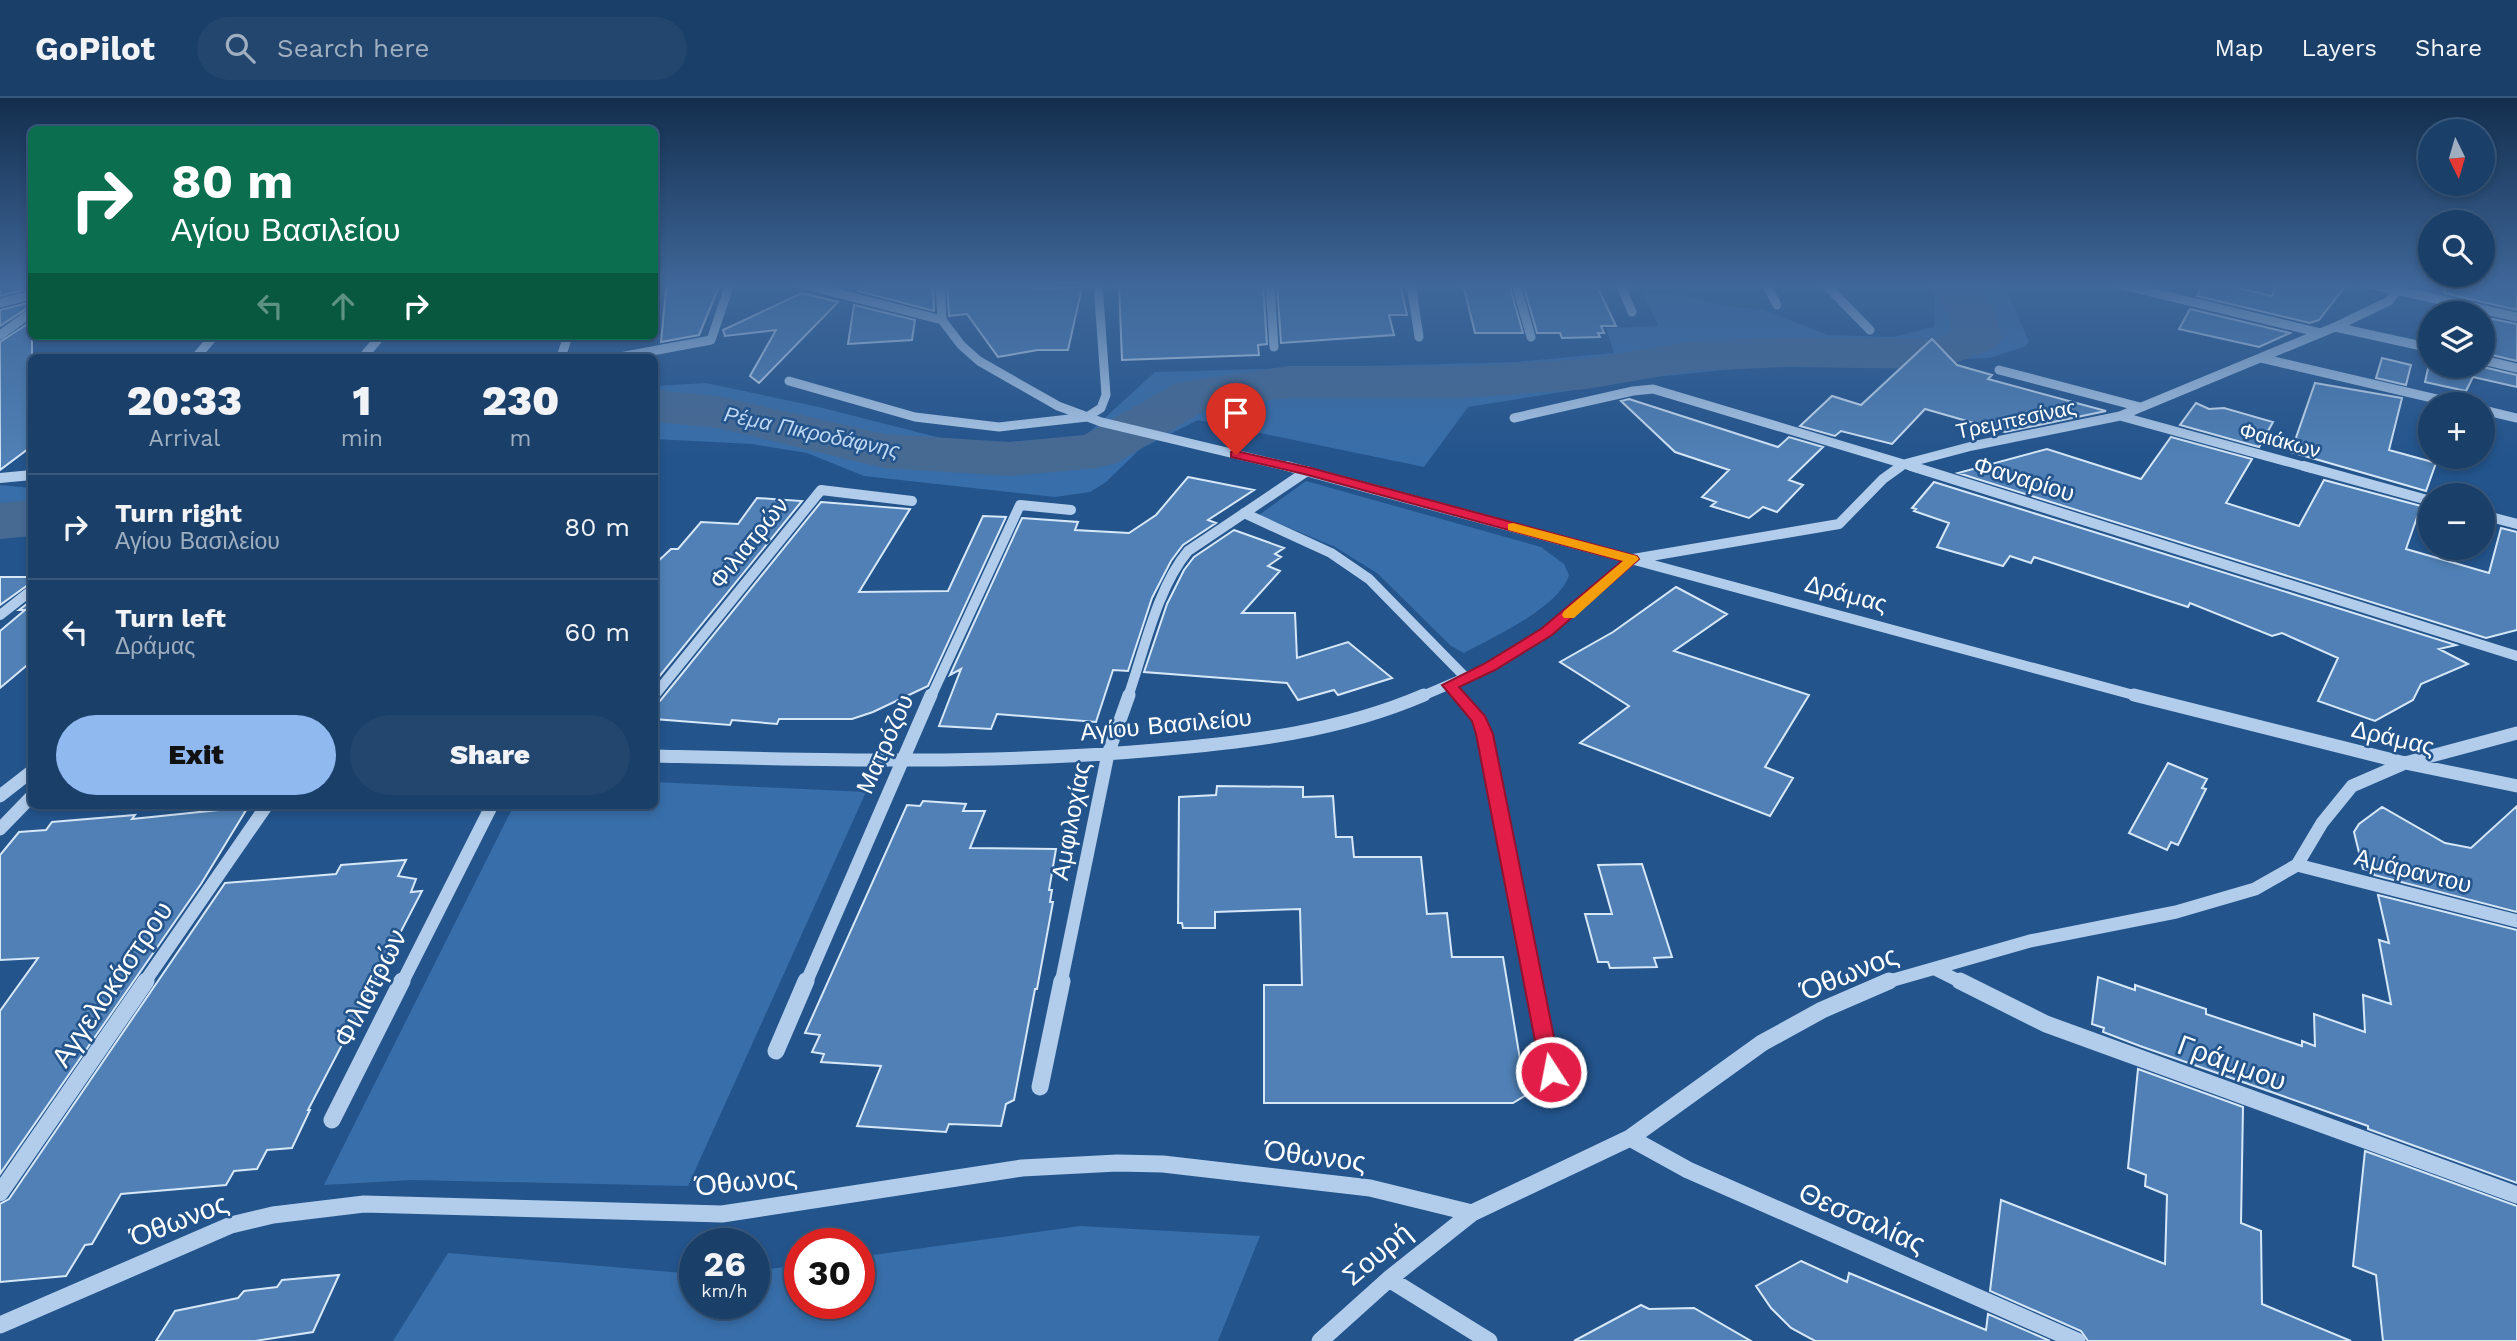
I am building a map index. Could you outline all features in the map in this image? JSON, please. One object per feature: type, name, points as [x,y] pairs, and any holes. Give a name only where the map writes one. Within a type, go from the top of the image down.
[{"type":"street","points":[[639,354],[706,342]]},
{"type":"street","name":"Δράμας","points":[[959,342],[979,361],[1058,406],[1101,422],[1307,471],[2212,716],[2405,763],[2517,786]]},
{"type":"street","points":[[789,381],[915,417],[952,422],[999,427],[1087,417],[1101,408],[1106,395],[1102,342]]},
{"type":"street","points":[[1274,342],[1274,347]]},
{"type":"street","name":"Τρεμπεσίνας","points":[[1633,559],[1839,524],[1883,479],[1904,464],[1972,446],[2120,416],[2299,342]]},
{"type":"street","points":[[2261,358],[2418,395]]},
{"type":"street","points":[[2495,363],[2517,368]]},
{"type":"street","points":[[1999,370],[2140,407]]},
{"type":"street","name":"Φαναρίου","points":[[1514,418],[1633,391],[1653,389],[1904,464],[2517,656]]},
{"type":"street","points":[[2495,413],[2517,418]]},
{"type":"street","name":"Φαιάκων","points":[[2120,416],[2418,496]]},
{"type":"street","name":"Αμφιλοχίας","points":[[1040,1087],[1108,754],[1166,588],[1178,563],[1188,551],[1307,471]]},
{"type":"street","points":[[0,478],[28,475]]},
{"type":"street","name":"Φιλιατρών","points":[[658,691],[821,490],[912,501]]},
{"type":"street","name":"Ματρόζου","points":[[776,1051],[957,636],[1020,505],[1071,510]]},
{"type":"street","points":[[1244,513],[1331,553],[1369,579],[1466,678]]},
{"type":"street","points":[[2495,518],[2517,524]]},
{"type":"street","name":"Αγίου Βασιλείου","points":[[658,756],[904,762],[1108,754],[1255,741],[1327,728],[1391,709],[1466,678],[1547,632],[1633,559]]},
{"type":"street","points":[[0,615],[28,593]]},
{"type":"street","points":[[1450,685],[1480,720],[1485,734],[1551,1072]]},
{"type":"street","name":"Όθωνος","points":[[0,1325],[178,1245],[231,1225],[273,1215],[364,1204],[722,1213],[1021,1168],[1117,1163],[1163,1164],[1370,1188],[1472,1213],[1630,1138],[1762,1042],[1822,1010],[1880,984],[2030,941],[2176,912],[2255,889],[2297,865],[2322,823],[2353,786],[2405,763],[2517,733]]},
{"type":"street","points":[[0,798],[28,774]]},
{"type":"street","points":[[0,798],[28,796]]},
{"type":"street","points":[[0,829],[28,800]]},
{"type":"street","name":"Αγγελοκάστρου","points":[[0,1193],[264,809]]},
{"type":"street","name":"Φιλιατρών","points":[[332,1120],[490,809]]},
{"type":"street","name":"Αμάραντου","points":[[2297,865],[2517,921]]},
{"type":"street","name":"Γράμμου","points":[[1935,969],[2046,1024],[2517,1195]]},
{"type":"street","name":"Θεσσαλίας","points":[[1630,1138],[1688,1170],[2077,1341]]},
{"type":"street","name":"Σουρή","points":[[1320,1341],[1389,1279],[1472,1213]]},
{"type":"street","points":[[1389,1279],[1489,1341]]},
{"type":"shaded area","points":[[1610,342],[2029,342],[2024,347],[1989,358],[1773,365],[1655,377],[1468,407],[1424,467],[1198,420],[1140,449],[1106,482],[1090,492],[1055,497],[864,476],[807,453],[752,444],[658,439],[658,386],[706,383],[819,407],[968,445],[1085,436],[1155,372],[1516,362],[1614,353]]},
{"type":"shaded area","points":[[1306,481],[1541,547],[1564,564],[1569,575],[1553,599],[1539,610],[1464,653],[1451,646],[1377,573],[1335,547],[1259,515]]},
{"type":"shaded area","points":[[0,485],[28,488],[28,535],[0,539]]},
{"type":"shaded area","points":[[658,782],[866,792],[688,1186],[412,1180],[324,1185],[512,809],[658,809]]},
{"type":"shaded area","points":[[1080,1226],[1260,1236],[1218,1341],[393,1341],[448,1253],[679,1273],[679,1319],[770,1319],[770,1269],[784,1267],[784,1319],[875,1319],[875,1255]]},
{"type":"building","points":[[0,342],[32,342],[32,354],[28,354],[28,449],[0,470]]},
{"type":"building","points":[[769,342],[799,342],[759,383],[750,376]]},
{"type":"building","points":[[848,342],[880,342],[848,344]]},
{"type":"building","points":[[987,342],[1070,342],[1068,350],[1038,350],[998,357]]},
{"type":"building","points":[[1121,342],[1267,342],[1258,345],[1259,355],[1122,360]]},
{"type":"building","points":[[1929,342],[1935,342],[1957,365],[1992,375],[1988,379],[2106,411],[2005,432],[1925,409],[1892,444],[1841,431],[1835,436],[1800,426],[1832,396],[1861,405]]},
{"type":"building","points":[[2237,342],[2270,342],[2259,347]]},
{"type":"building","points":[[2495,342],[2517,342],[2517,361],[2495,356]]},
{"type":"building","points":[[2382,358],[2411,365],[2406,385],[2376,378]]},
{"type":"building","points":[[2495,370],[2517,375],[2517,387],[2477,378],[2495,378]]},
{"type":"building","points":[[2426,378],[2472,378],[2466,391],[2425,382]]},
{"type":"building","points":[[2315,383],[2402,398],[2389,450],[2418,458],[2418,469],[2434,469],[2429,483],[2418,483],[2418,489],[2291,452]]},
{"type":"building","points":[[1629,399],[1778,447],[1789,437],[1823,447],[1789,480],[1803,485],[1777,512],[1763,507],[1749,518],[1711,506],[1716,502],[1702,497],[1729,470],[1675,452],[1621,401]]},
{"type":"building","points":[[2196,403],[2209,409],[2224,408],[2273,422],[2259,447],[2180,425]]},
{"type":"building","points":[[2171,437],[2252,459],[2226,503],[2299,526],[2324,480],[2418,505],[2418,515],[2406,549],[2418,552],[2418,560],[2444,560],[2489,573],[2492,560],[2495,560],[2501,528],[2517,532],[2517,630],[2486,638],[1958,473],[2047,449],[2141,479]]},
{"type":"building","points":[[1188,477],[1254,490],[1208,520],[1216,523],[1183,545],[1171,561],[1152,598],[1128,671],[1113,670],[1096,722],[997,714],[991,729],[939,726],[961,669],[950,675],[1022,518],[1078,522],[1075,530],[1129,533],[1156,515]]},
{"type":"building","points":[[1934,482],[2456,645],[2439,649],[2468,664],[2421,684],[2413,700],[2375,721],[2318,701],[2338,658],[2282,633],[2272,636],[2190,603],[2188,607],[2034,557],[2031,563],[2010,556],[2003,566],[1937,547],[1949,523],[1912,508]]},
{"type":"building","points":[[757,498],[802,501],[658,678],[658,561],[671,549],[678,549],[701,522],[738,524]]},
{"type":"building","points":[[821,502],[910,509],[859,592],[948,591],[983,516],[1006,517],[928,686],[852,719],[779,719],[777,724],[732,720],[730,725],[658,719],[660,701]]},
{"type":"building","points":[[1234,530],[1284,548],[1275,554],[1281,557],[1268,566],[1280,571],[1242,613],[1295,613],[1297,658],[1348,642],[1392,678],[1338,695],[1334,690],[1298,700],[1287,683],[1144,672],[1167,604],[1184,570],[1194,557]]},
{"type":"building","points":[[0,577],[28,577],[28,585],[0,605]]},
{"type":"building","points":[[1676,587],[1727,614],[1674,651],[1809,695],[1765,767],[1793,778],[1770,816],[1580,743],[1629,706],[1560,662],[1613,632]]},
{"type":"building","points":[[28,603],[28,664],[0,688],[0,631],[25,610],[19,610]]},
{"type":"building","points":[[2168,763],[2207,779],[2202,788],[2206,789],[2178,845],[2171,842],[2167,850],[2129,833]]},
{"type":"building","points":[[1217,786],[1303,787],[1303,797],[1333,796],[1336,837],[1352,837],[1354,857],[1421,857],[1427,914],[1447,913],[1452,957],[1503,957],[1526,1095],[1513,1103],[1264,1103],[1264,985],[1302,985],[1300,909],[1215,912],[1215,928],[1183,928],[1182,923],[1178,923],[1179,797],[1216,795]]},
{"type":"building","points":[[923,801],[966,804],[963,811],[985,811],[970,848],[1056,849],[1049,890],[1052,890],[1050,902],[1053,902],[1037,989],[1014,1100],[1006,1104],[1001,1126],[949,1124],[946,1132],[857,1126],[881,1066],[821,1062],[824,1054],[812,1052],[820,1035],[805,1033],[907,805],[920,806]]},
{"type":"building","points":[[2517,806],[2517,912],[2374,875],[2373,871],[2363,869],[2354,832],[2359,824],[2382,807],[2445,843],[2471,848]]},
{"type":"building","points":[[247,809],[201,884],[0,1174],[0,1011],[38,958],[0,960],[0,855],[19,832],[46,830],[52,822],[135,815],[132,819]]},
{"type":"building","points":[[406,860],[398,876],[416,879],[411,892],[422,891],[308,1110],[292,1148],[267,1150],[257,1169],[234,1171],[226,1185],[121,1194],[92,1244],[85,1245],[66,1276],[0,1282],[0,1204],[9,1199],[225,883],[336,874],[341,865]]},
{"type":"building","points":[[1642,864],[1672,957],[1654,958],[1657,967],[1610,968],[1608,962],[1598,962],[1585,914],[1612,914],[1598,865]]},
{"type":"building","points":[[2378,895],[2517,930],[2517,1183],[2368,1129],[2368,1126],[2140,1046],[2103,1032],[2104,1028],[2092,1024],[2098,977],[2135,990],[2135,985],[2206,1009],[2206,1014],[2302,1046],[2302,1041],[2315,1046],[2314,1014],[2365,1032],[2363,995],[2391,1004],[2379,940],[2389,943]]},
{"type":"building","points":[[2138,1069],[2243,1107],[2241,1223],[2261,1231],[2262,1304],[2351,1341],[2088,1341],[2081,1331],[1990,1291],[2001,1200],[2165,1264],[2167,1195],[2145,1186],[2146,1175],[2128,1168]]},
{"type":"building","points":[[2365,1151],[2517,1206],[2517,1341],[2383,1341],[2376,1275],[2353,1266]]},
{"type":"building","points":[[1801,1261],[1847,1282],[1849,1273],[1986,1330],[1988,1314],[2050,1341],[1815,1341],[1791,1328],[1771,1308],[1756,1286]]},
{"type":"building","points":[[339,1275],[313,1332],[255,1341],[156,1341],[175,1311],[238,1298],[244,1291],[277,1287],[282,1280]]},
{"type":"building","points":[[1641,1305],[1649,1309],[1694,1308],[1751,1341],[1574,1341]]},
{"type":"waterway","name":"Ρέμα Πικροδάφνης","points":[[658,406],[718,412],[884,451],[1010,459],[1097,451],[1195,394],[1288,382],[1463,382],[1587,374],[1691,356],[1787,352],[1938,354],[1969,342]]},
{"type":"waterway","name":"Ρέμα Πικροδάφνης","points":[[0,521],[28,518]]},
{"type":"slow traffic","points":[[1513,527],[1633,559],[1569,615]]},
{"type":"route","points":[[1236,455],[1307,471],[1633,559],[1547,632],[1490,667],[1450,685],[1480,720],[1485,734],[1551,1072]]}]
